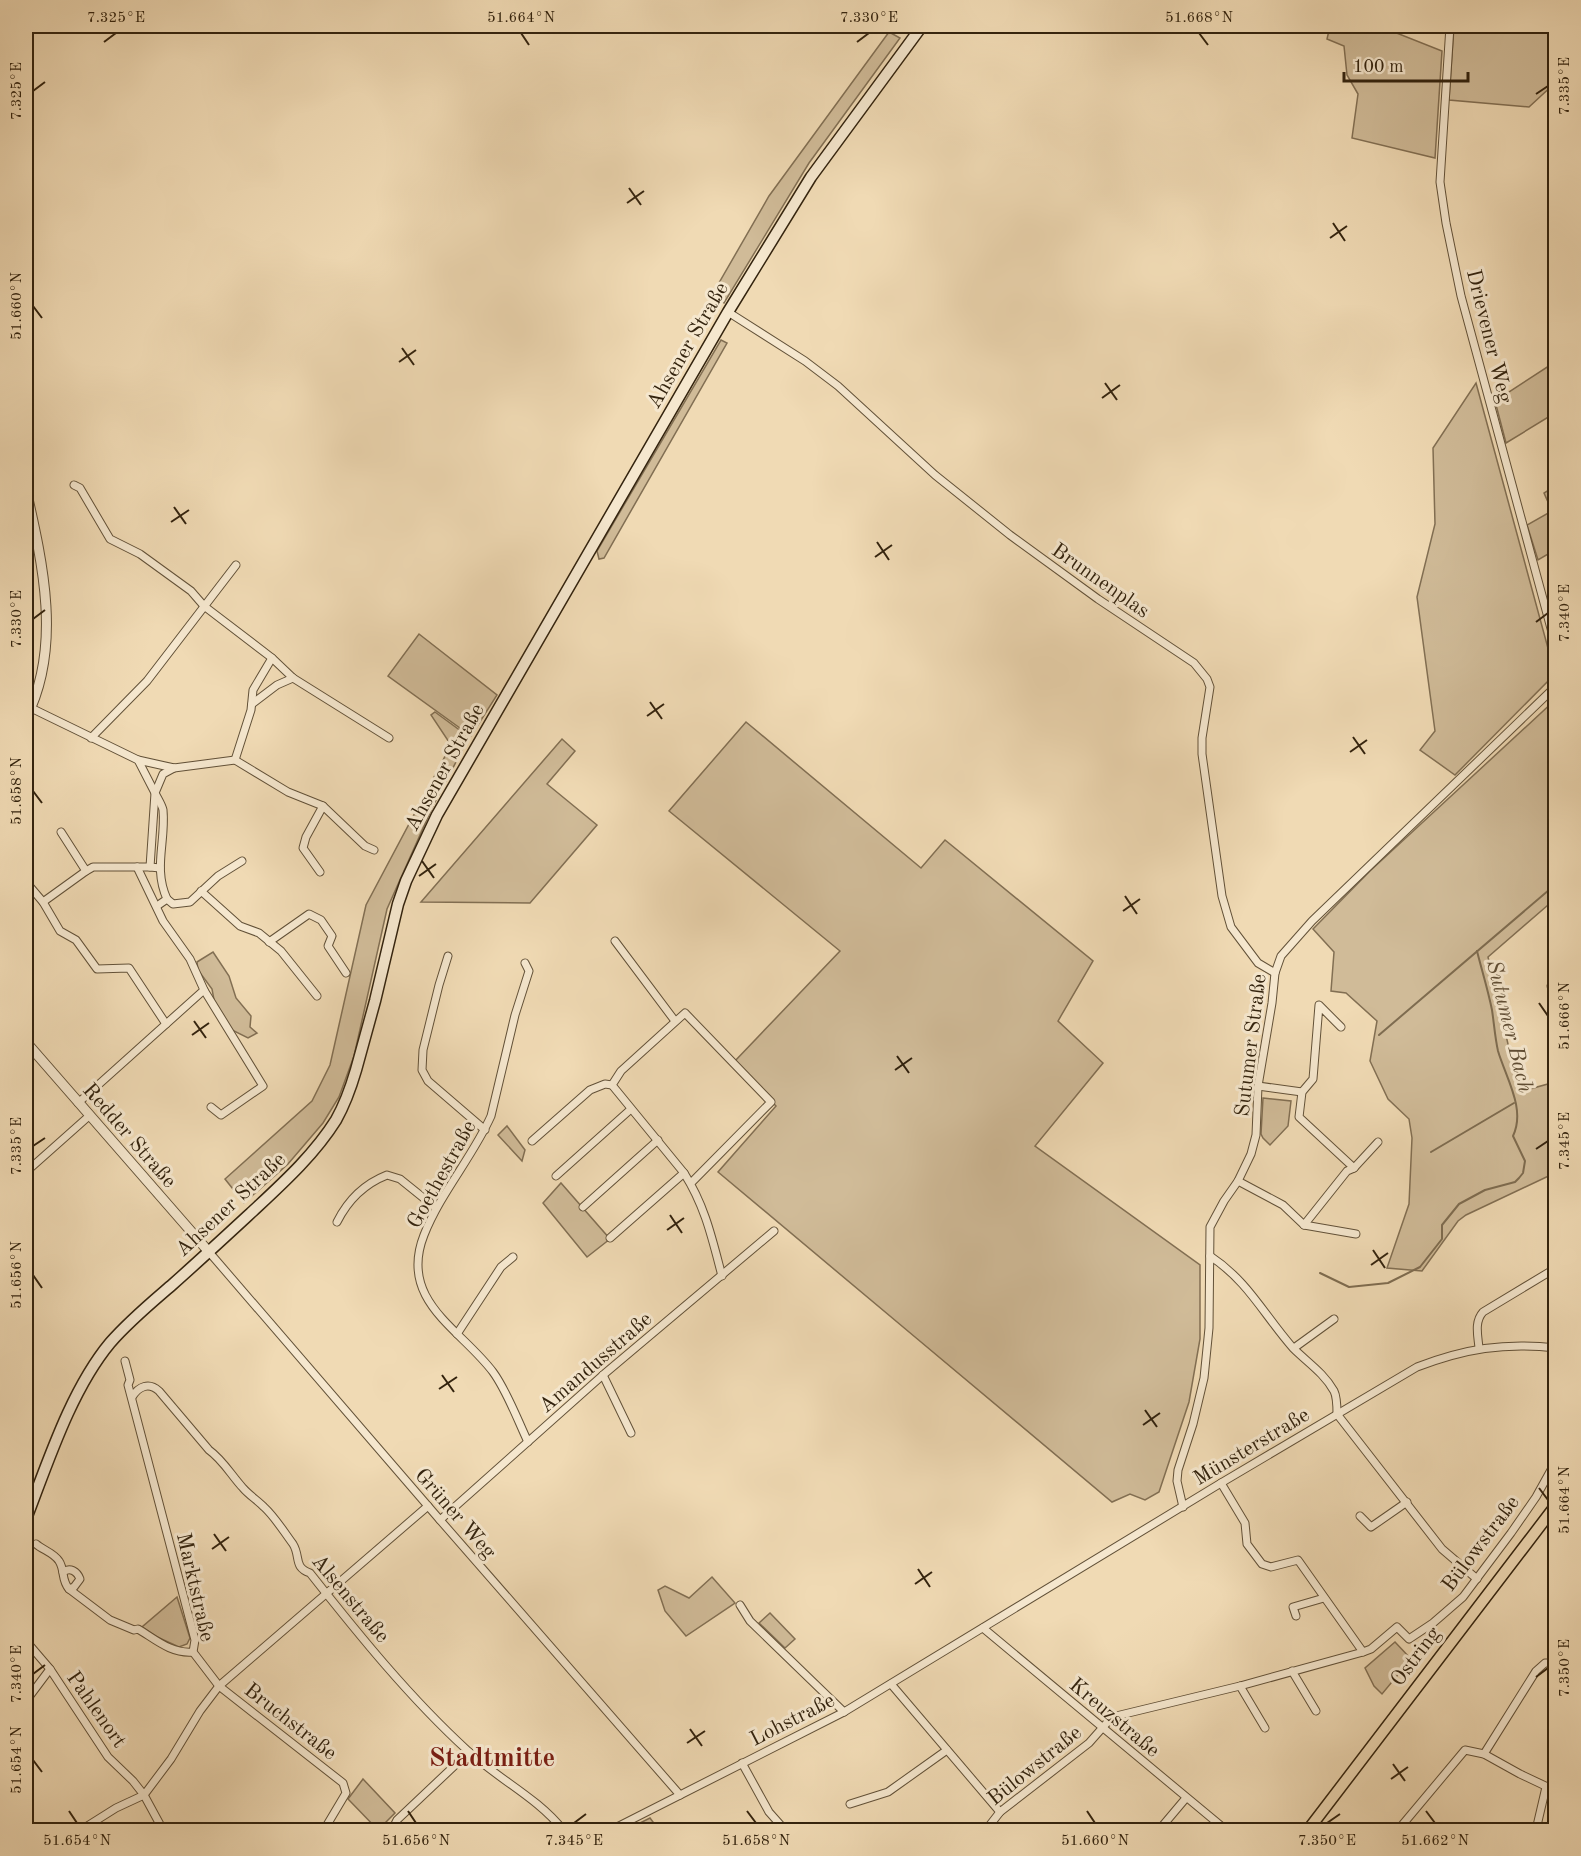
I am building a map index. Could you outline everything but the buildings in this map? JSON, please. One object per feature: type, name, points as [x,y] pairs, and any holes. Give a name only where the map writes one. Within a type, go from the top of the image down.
[{"type":"main road","name":"Ahsener Straße","points":[[26,1519],[74,1401],[99,1358],[130,1322],[290,1177],[315,1149],[336,1119],[356,1070],[402,892],[437,815],[728,312],[811,177],[922,26]]},
{"type":"main road","name":"Ostring","points":[[1308,1830],[1556,1505]]},
{"type":"street","name":"Drievener Weg","points":[[1450,26],[1440,182],[1446,223],[1464,307],[1556,647]]},
{"type":"street","name":"Brunnenplas","points":[[728,312],[805,361],[838,386],[935,475],[1010,536],[1098,599],[1194,663],[1201,671],[1210,687],[1202,738],[1202,754],[1222,896],[1231,927],[1258,963],[1275,973]]},
{"type":"street","points":[[74,485],[80,488],[110,538],[140,554],[191,591],[204,606],[272,658],[292,678],[388,738]]},
{"type":"street","points":[[26,490],[44,580],[46,622],[43,663],[31,708],[26,718]]},
{"type":"street","points":[[91,738],[147,681],[236,565]]},
{"type":"street","points":[[235,760],[252,704],[253,690],[272,658]]},
{"type":"street","points":[[252,704],[277,684],[292,678]]},
{"type":"street","name":"Sutumer Straße","points":[[1183,1507],[1178,1470],[1193,1424],[1204,1378],[1209,1328],[1210,1227],[1220,1207],[1238,1181],[1251,1154],[1256,1135],[1258,1086],[1275,973],[1281,956],[1312,921],[1556,686]]},
{"type":"street","points":[[31,708],[138,760],[174,768],[235,760],[288,792],[323,806],[364,846],[374,850]]},
{"type":"street","points":[[138,760],[163,808],[160,868],[161,886],[167,899],[173,904],[190,902],[218,876],[242,861]]},
{"type":"street","points":[[150,867],[155,793],[164,774],[174,768]]},
{"type":"street","points":[[320,872],[303,848],[306,837],[323,806]]},
{"type":"street","points":[[61,832],[86,871]]},
{"type":"street","points":[[43,902],[93,867],[160,868]]},
{"type":"street","points":[[136,867],[163,921],[190,959],[204,990],[263,1086],[222,1115],[211,1107]]},
{"type":"street","points":[[26,882],[43,902],[60,931],[76,940],[97,969],[129,968],[166,1024]]},
{"type":"street","points":[[201,891],[240,926],[259,933],[281,951],[316,996]]},
{"type":"street","points":[[157,906],[167,899]]},
{"type":"street","points":[[269,942],[309,914],[321,920],[332,936],[328,946],[346,973]]},
{"type":"street","points":[[615,941],[675,1021]]},
{"type":"street","points":[[448,956],[423,1050],[422,1070],[428,1081],[485,1130]]},
{"type":"street","name":"Goethestraße","points":[[525,963],[529,970],[515,1015],[491,1116],[485,1130],[436,1208],[423,1238],[418,1265],[419,1278],[428,1299],[440,1318],[494,1374],[528,1442]]},
{"type":"street","points":[[1556,977],[1551,986],[1556,1003]]},
{"type":"street","points":[[78,1103],[204,990]]},
{"type":"street","points":[[1341,1027],[1319,1005],[1313,1079],[1302,1092],[1299,1117],[1354,1168]]},
{"type":"street","points":[[612,1085],[621,1071],[685,1013],[771,1102],[691,1183]]},
{"type":"street","name":"Redder Straße","points":[[26,1042],[209,1252]]},
{"type":"street","points":[[532,1141],[590,1090],[605,1084],[612,1085],[691,1183],[705,1214],[722,1276]]},
{"type":"street","points":[[1258,1086],[1302,1092]]},
{"type":"street","points":[[556,1176],[631,1109]]},
{"type":"street","points":[[26,1172],[89,1116]]},
{"type":"street","points":[[583,1207],[658,1140]]},
{"type":"street","points":[[1304,1225],[1347,1171],[1354,1168],[1378,1142]]},
{"type":"street","points":[[610,1238],[684,1173]]},
{"type":"street","points":[[337,1222],[345,1206],[371,1181],[387,1175],[400,1179],[436,1208]]},
{"type":"street","points":[[1238,1181],[1283,1205],[1304,1225],[1356,1234]]},
{"type":"street","name":"Amandusstraße","points":[[440,1520],[603,1375],[774,1231]]},
{"type":"street","name":"Grüner Weg","points":[[209,1252],[680,1795]]},
{"type":"street","points":[[1210,1256],[1224,1265],[1245,1286],[1294,1348],[1317,1369],[1335,1393],[1337,1414],[1442,1549],[1477,1579]]},
{"type":"street","points":[[457,1334],[501,1267],[513,1257]]},
{"type":"street","points":[[1479,1348],[1477,1326],[1479,1316],[1556,1268]]},
{"type":"street","points":[[1294,1348],[1335,1319]]},
{"type":"street","name":"Münsterstraße","points":[[983,1628],[1417,1367],[1448,1355],[1479,1348],[1538,1346],[1556,1348]]},
{"type":"street","name":"Marktstraße","points":[[125,1361],[130,1380],[128,1385],[195,1640],[193,1652],[219,1686]]},
{"type":"street","points":[[603,1375],[631,1433]]},
{"type":"street","name":"Alsenstraße","points":[[132,1396],[147,1386],[159,1391],[249,1495],[268,1512],[297,1550],[297,1562],[302,1570],[310,1573],[398,1680],[469,1752],[529,1799],[563,1830]]},
{"type":"street","name":"Bülowstraße","points":[[986,1830],[1000,1812],[1089,1743],[1112,1718],[1364,1652],[1371,1649],[1397,1627],[1409,1639],[1433,1623],[1463,1597],[1526,1511],[1556,1461]]},
{"type":"street","points":[[1221,1483],[1245,1523],[1246,1544],[1262,1564],[1271,1567],[1298,1560],[1364,1652]]},
{"type":"street","points":[[1360,1516],[1371,1527],[1407,1502]]},
{"type":"street","points":[[81,1830],[116,1808],[144,1795],[171,1759],[200,1710],[219,1686],[428,1506]]},
{"type":"street","points":[[36,1544],[46,1552],[53,1554],[61,1563],[64,1583],[110,1620],[134,1630],[138,1629],[180,1653],[193,1652]]},
{"type":"street","points":[[63,1572],[67,1569],[72,1570],[78,1574],[80,1579],[78,1584],[69,1588]]},
{"type":"street","points":[[1296,1616],[1293,1607],[1324,1598]]},
{"type":"street","points":[[740,1605],[750,1622],[844,1712]]},
{"type":"street","name":"Lohstraße","points":[[611,1830],[844,1712],[983,1628]]},
{"type":"street","name":"Kreuzstraße","points":[[983,1628],[1226,1830]]},
{"type":"street","name":"Pahlenort","points":[[26,1641],[50,1669],[108,1757],[144,1795],[163,1830]]},
{"type":"street","points":[[1485,1754],[1536,1671],[1545,1663],[1556,1663]]},
{"type":"street","points":[[26,1701],[50,1669]]},
{"type":"street","points":[[1292,1671],[1316,1711]]},
{"type":"street","points":[[891,1684],[1000,1812]]},
{"type":"street","name":"Bruchstraße","points":[[219,1686],[343,1783],[346,1793],[324,1830]]},
{"type":"street","points":[[1240,1686],[1265,1728]]},
{"type":"street","points":[[850,1804],[888,1792],[947,1750]]},
{"type":"street","points":[[1398,1830],[1465,1750],[1485,1754],[1556,1791]]},
{"type":"street","points":[[392,1830],[397,1820],[469,1752]]},
{"type":"street","points":[[742,1762],[770,1812],[785,1830]]},
{"type":"street","points":[[1536,1830],[1546,1787]]},
{"type":"street","points":[[1159,1830],[1186,1797]]},
{"type":"shaded area","points":[[1330,26],[1379,26],[1442,51],[1435,158],[1352,138],[1358,94],[1347,75],[1344,46],[1327,39]]},
{"type":"shaded area","points":[[1454,26],[1555,26],[1555,83],[1529,107],[1449,100]]},
{"type":"shaded area","points":[[889,32],[900,38],[809,163],[724,303],[712,295],[769,196]]},
{"type":"shaded area","points":[[721,340],[727,343],[604,558],[599,559],[597,551]]},
{"type":"shaded area","points":[[1555,362],[1555,413],[1506,443],[1495,401]]},
{"type":"shaded area","points":[[1476,383],[1555,674],[1455,775],[1420,750],[1435,731],[1417,597],[1435,524],[1433,448]]},
{"type":"shaded area","points":[[1555,486],[1555,550],[1538,560],[1527,525],[1552,511],[1544,493]]},
{"type":"shaded area","points":[[419,634],[497,695],[471,736],[388,676]]},
{"type":"shaded area","points":[[1555,700],[1555,899],[1488,957],[1519,1092],[1555,1082],[1555,1173],[1466,1215],[1458,1221],[1422,1271],[1387,1268],[1409,1204],[1412,1138],[1409,1119],[1388,1099],[1370,1061],[1377,1021],[1346,993],[1331,991],[1334,952],[1313,929],[1370,871]]},
{"type":"shaded area","points":[[435,712],[469,737],[432,808],[387,909],[354,1056],[339,1097],[323,1123],[288,1164],[244,1203],[225,1179],[312,1101],[330,1065],[366,905],[451,745],[431,715]]},
{"type":"shaded area","points":[[746,722],[921,868],[945,840],[1093,961],[1058,1021],[1103,1063],[1035,1146],[1200,1265],[1200,1339],[1189,1402],[1159,1492],[1145,1500],[1130,1494],[1112,1502],[718,1172],[776,1106],[734,1062],[840,951],[669,811]]},
{"type":"shaded area","points":[[562,739],[575,751],[547,784],[597,825],[530,903],[421,902]]},
{"type":"shaded area","points":[[213,952],[229,976],[236,998],[251,1016],[250,1027],[257,1033],[248,1038],[232,1030],[215,1005],[212,989],[198,970],[197,962]]},
{"type":"shaded area","points":[[1263,1098],[1291,1101],[1288,1126],[1270,1145],[1261,1134]]},
{"type":"shaded area","points":[[507,1126],[525,1150],[522,1161],[498,1135]]},
{"type":"shaded area","points":[[561,1183],[610,1239],[587,1257],[543,1203]]},
{"type":"shaded area","points":[[712,1577],[735,1603],[686,1636],[665,1611],[658,1590],[665,1586],[689,1598]]},
{"type":"shaded area","points":[[177,1597],[190,1638],[187,1644],[179,1647],[142,1627]]},
{"type":"shaded area","points":[[770,1613],[795,1639],[785,1648],[759,1623]]},
{"type":"shaded area","points":[[1395,1642],[1411,1659],[1382,1694],[1374,1686],[1365,1668]]},
{"type":"shaded area","points":[[363,1779],[395,1813],[378,1830],[348,1799]]},
{"type":"shaded area","points":[[650,1818],[659,1830],[626,1830]]},
{"type":"waterway","name":"Sutumer Bach","points":[[1379,1035],[1556,884]]},
{"type":"waterway","name":"Sutumer Bach","points":[[1320,1273],[1349,1287],[1388,1283],[1420,1267],[1442,1239],[1442,1225],[1459,1204],[1485,1190],[1515,1182],[1523,1173],[1525,1161],[1513,1136],[1516,1126],[1516,1104],[1498,1051],[1492,1010],[1477,951]]},
{"type":"waterway","points":[[1431,1152],[1514,1103]]},
{"type":"district","name":"Stadtmitte","points":[[492,1757]]}]
